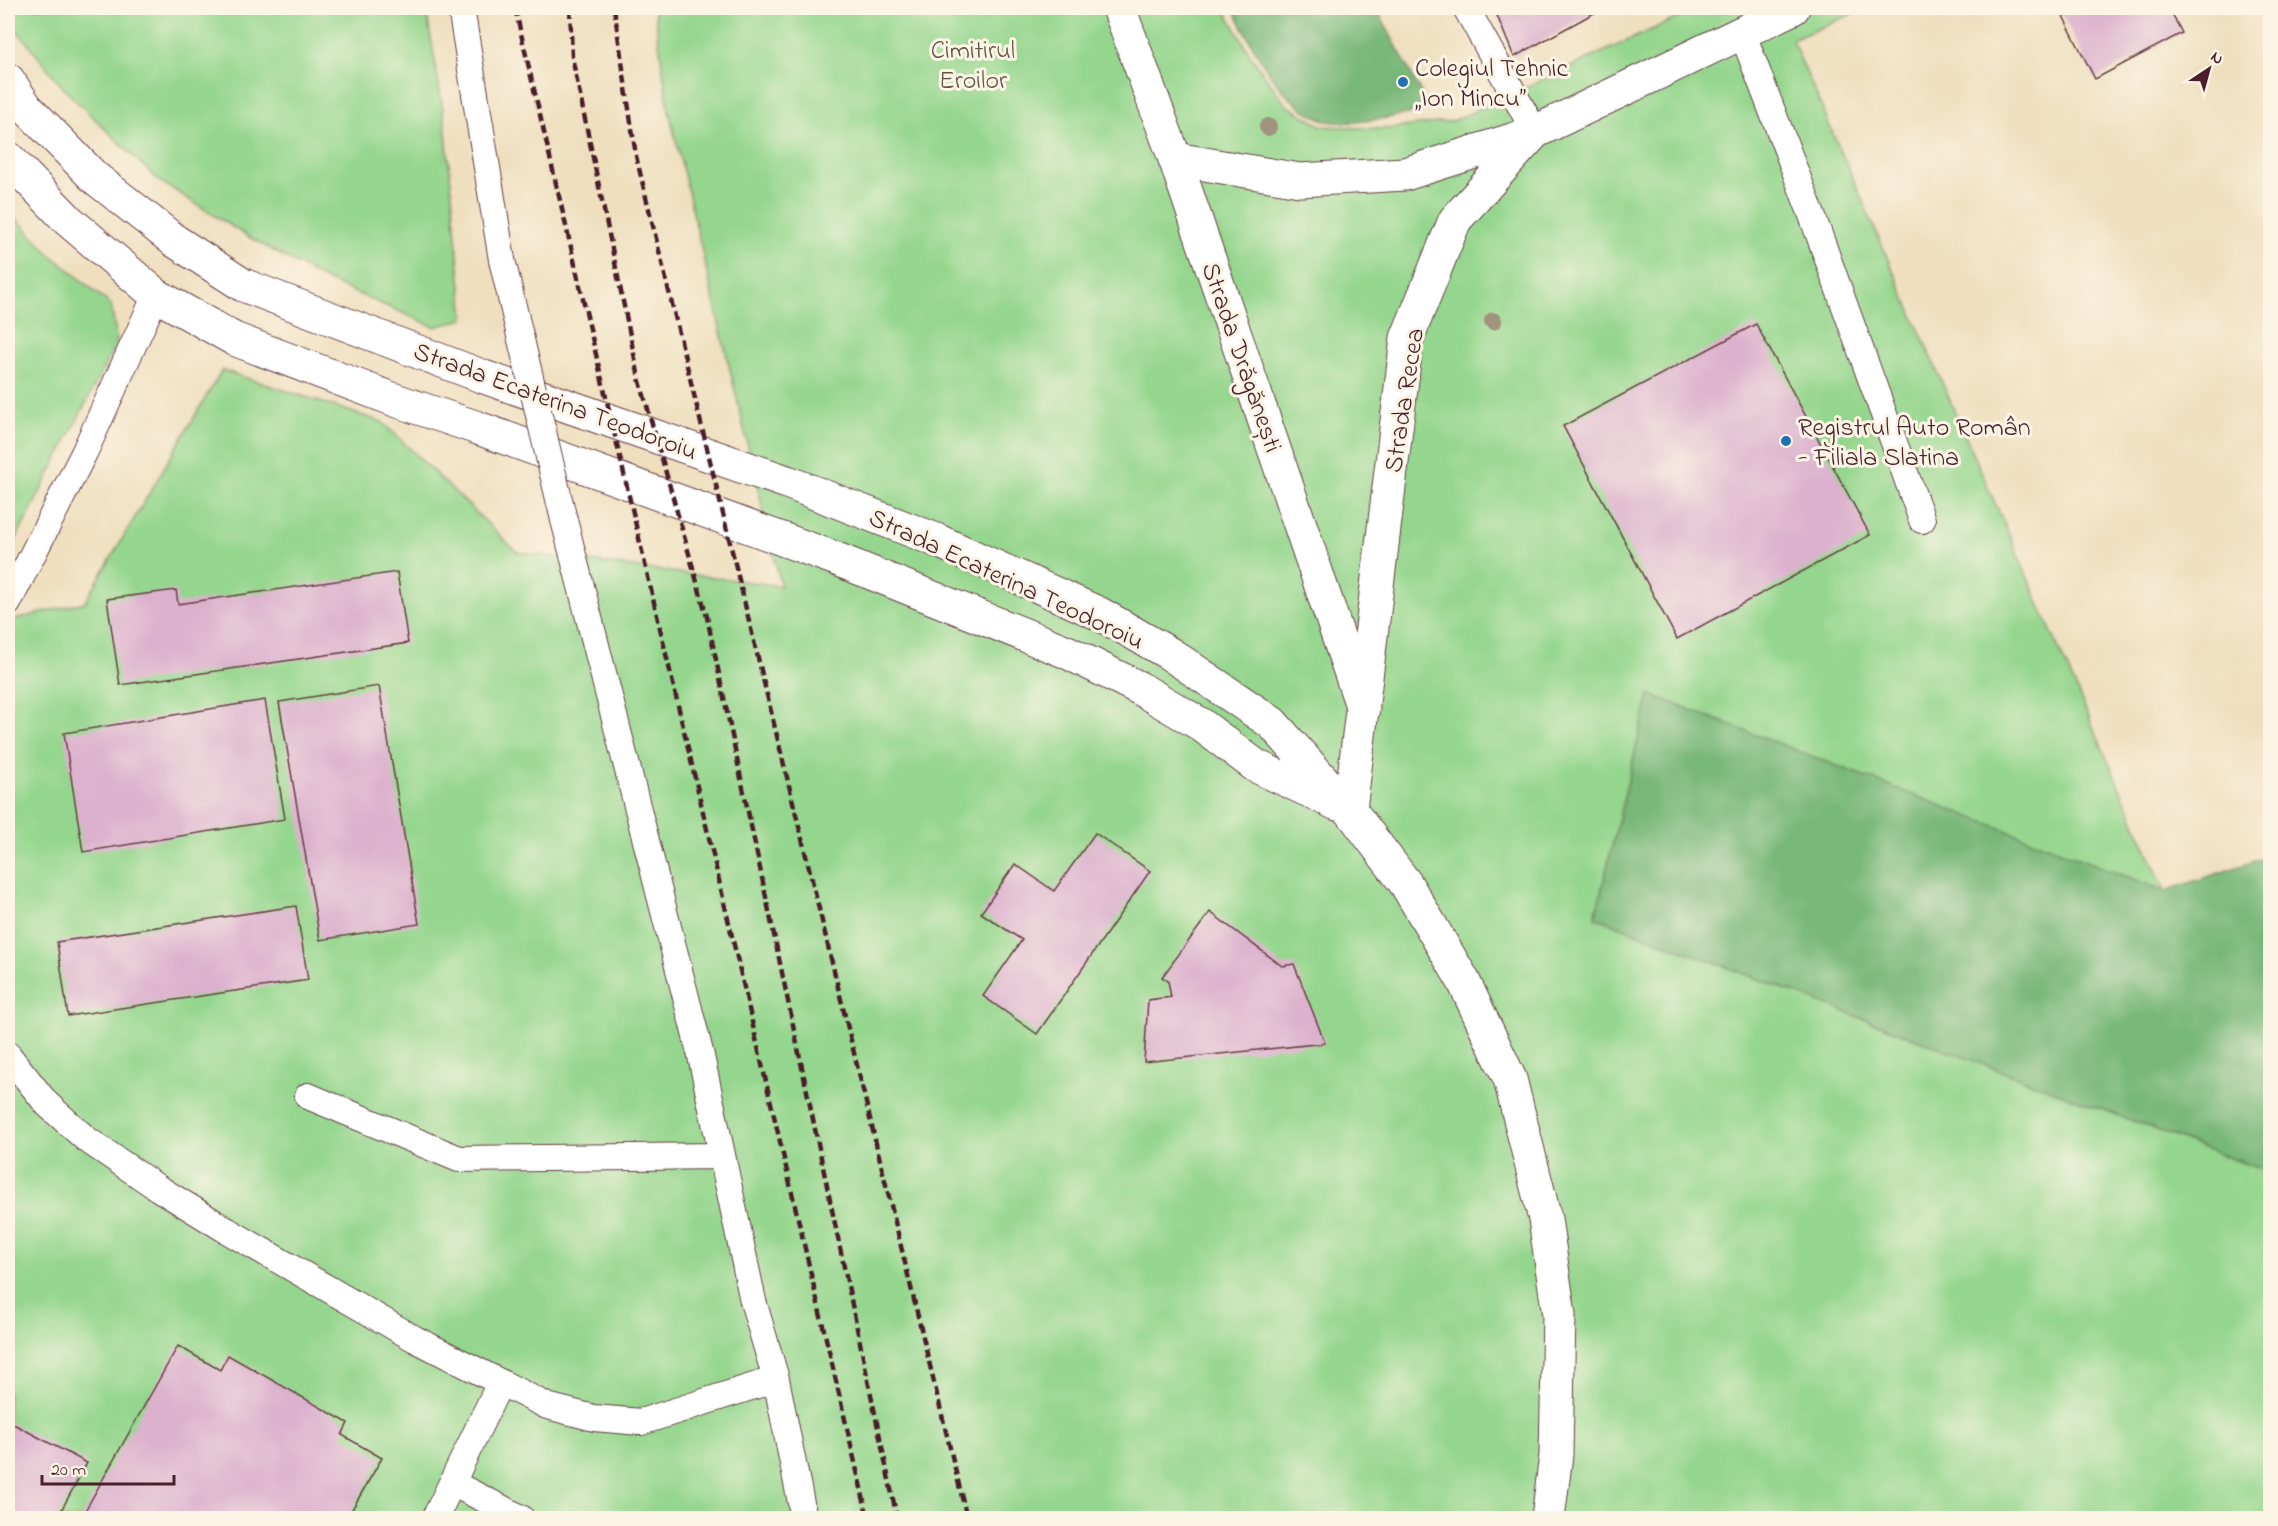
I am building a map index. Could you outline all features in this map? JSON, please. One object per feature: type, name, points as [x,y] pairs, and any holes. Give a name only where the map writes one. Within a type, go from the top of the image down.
[{"type":"main road","name":"Strada Drăgănești","points":[[1119,8],[1175,159],[1363,709]]},
{"type":"main road","name":"Strada Recea","points":[[1350,810],[1407,338],[1455,220],[1535,132],[1793,8]]},
{"type":"main road","name":"Strada Ecaterina Teodoroiu","points":[[8,80],[26,107],[94,177],[175,241],[243,285],[484,377],[798,486],[936,540],[1100,614],[1170,654],[1272,723],[1350,810]]},
{"type":"main road","points":[[1175,159],[1300,180],[1405,174],[1535,132]]},
{"type":"main road","name":"Strada Ecaterina Teodoroiu","points":[[8,158],[69,220],[156,295],[234,339],[285,360],[834,558],[1067,652],[1139,688],[1200,724],[1256,766],[1350,810]]},
{"type":"main road","points":[[1350,810],[1406,884],[1463,980],[1510,1079],[1545,1219],[1559,1315],[1556,1455],[1548,1518]]},
{"type":"lane","points":[[461,8],[502,260],[564,520],[701,1056],[753,1301],[776,1380],[804,1518]]},
{"type":"lane","points":[[1466,8],[1535,132]]},
{"type":"lane","points":[[1742,32],[1814,218],[1922,520]]},
{"type":"lane","points":[[8,603],[85,451],[156,295]]},
{"type":"lane","points":[[8,1055],[47,1104],[86,1139],[158,1188],[405,1334],[547,1406],[594,1418],[641,1422],[776,1380]]},
{"type":"lane","points":[[308,1096],[459,1159],[722,1156]]},
{"type":"lane","points":[[435,1518],[500,1383]]},
{"type":"lane","points":[[452,1483],[520,1518]]},
{"type":"green space","points":[[8,8],[426,8],[445,122],[464,319],[435,327],[326,280],[247,236],[158,180],[64,89],[8,19]]},
{"type":"green space","name":"Cimitirul Eroilor","points":[[654,8],[1224,8],[1252,58],[1286,105],[1322,126],[1386,129],[1453,121],[1699,8],[1866,8],[1792,40],[2165,891],[1649,695],[1595,917],[2270,1173],[2270,1518],[8,1518],[8,621],[85,602],[222,370],[382,422],[517,552],[781,586],[669,111]]},
{"type":"green space","points":[[1233,8],[1376,8],[1430,109],[1347,122],[1325,120],[1309,112],[1294,102],[1269,73]]},
{"type":"green space","points":[[8,210],[50,254],[111,305],[117,342],[8,555]]},
{"type":"green space","points":[[1649,694],[2165,891],[2270,856],[2270,1173],[1595,917]]},
{"type":"building","points":[[1494,8],[1603,8],[1514,57]]},
{"type":"building","points":[[2059,8],[2169,8],[2182,33],[2095,79]]},
{"type":"building","points":[[1756,324],[1870,535],[1677,639],[1563,426]]},
{"type":"building","points":[[397,572],[408,643],[120,685],[107,599],[176,590],[178,604]]},
{"type":"building","points":[[379,686],[419,924],[320,940],[279,702]]},
{"type":"building","points":[[265,700],[285,819],[83,852],[64,733]]},
{"type":"building","points":[[1095,833],[1150,871],[1037,1034],[983,996],[1022,940],[981,913],[1015,864],[1054,891]]},
{"type":"building","points":[[296,906],[308,980],[68,1016],[57,942]]},
{"type":"building","points":[[1210,912],[1282,966],[1294,964],[1325,1043],[1144,1062],[1148,1000],[1171,997],[1168,981],[1162,977]]},
{"type":"building","points":[[178,1346],[220,1370],[228,1355],[348,1423],[342,1435],[382,1458],[347,1518],[81,1518]]},
{"type":"building","points":[[8,1421],[87,1463],[57,1518],[8,1518]]},
{"type":"railway","points":[[515,8],[868,1518]]},
{"type":"railway","points":[[570,8],[572,57],[639,378],[707,617],[897,1518]]},
{"type":"railway","points":[[614,8],[636,156],[967,1518]]},
{"type":"place","name":"Colegiul Tehnic „Ion Mincu”","points":[[1403,82]]},
{"type":"place","name":"Registrul Auto Român - Filiala Slatina","points":[[1786,441]]}]
